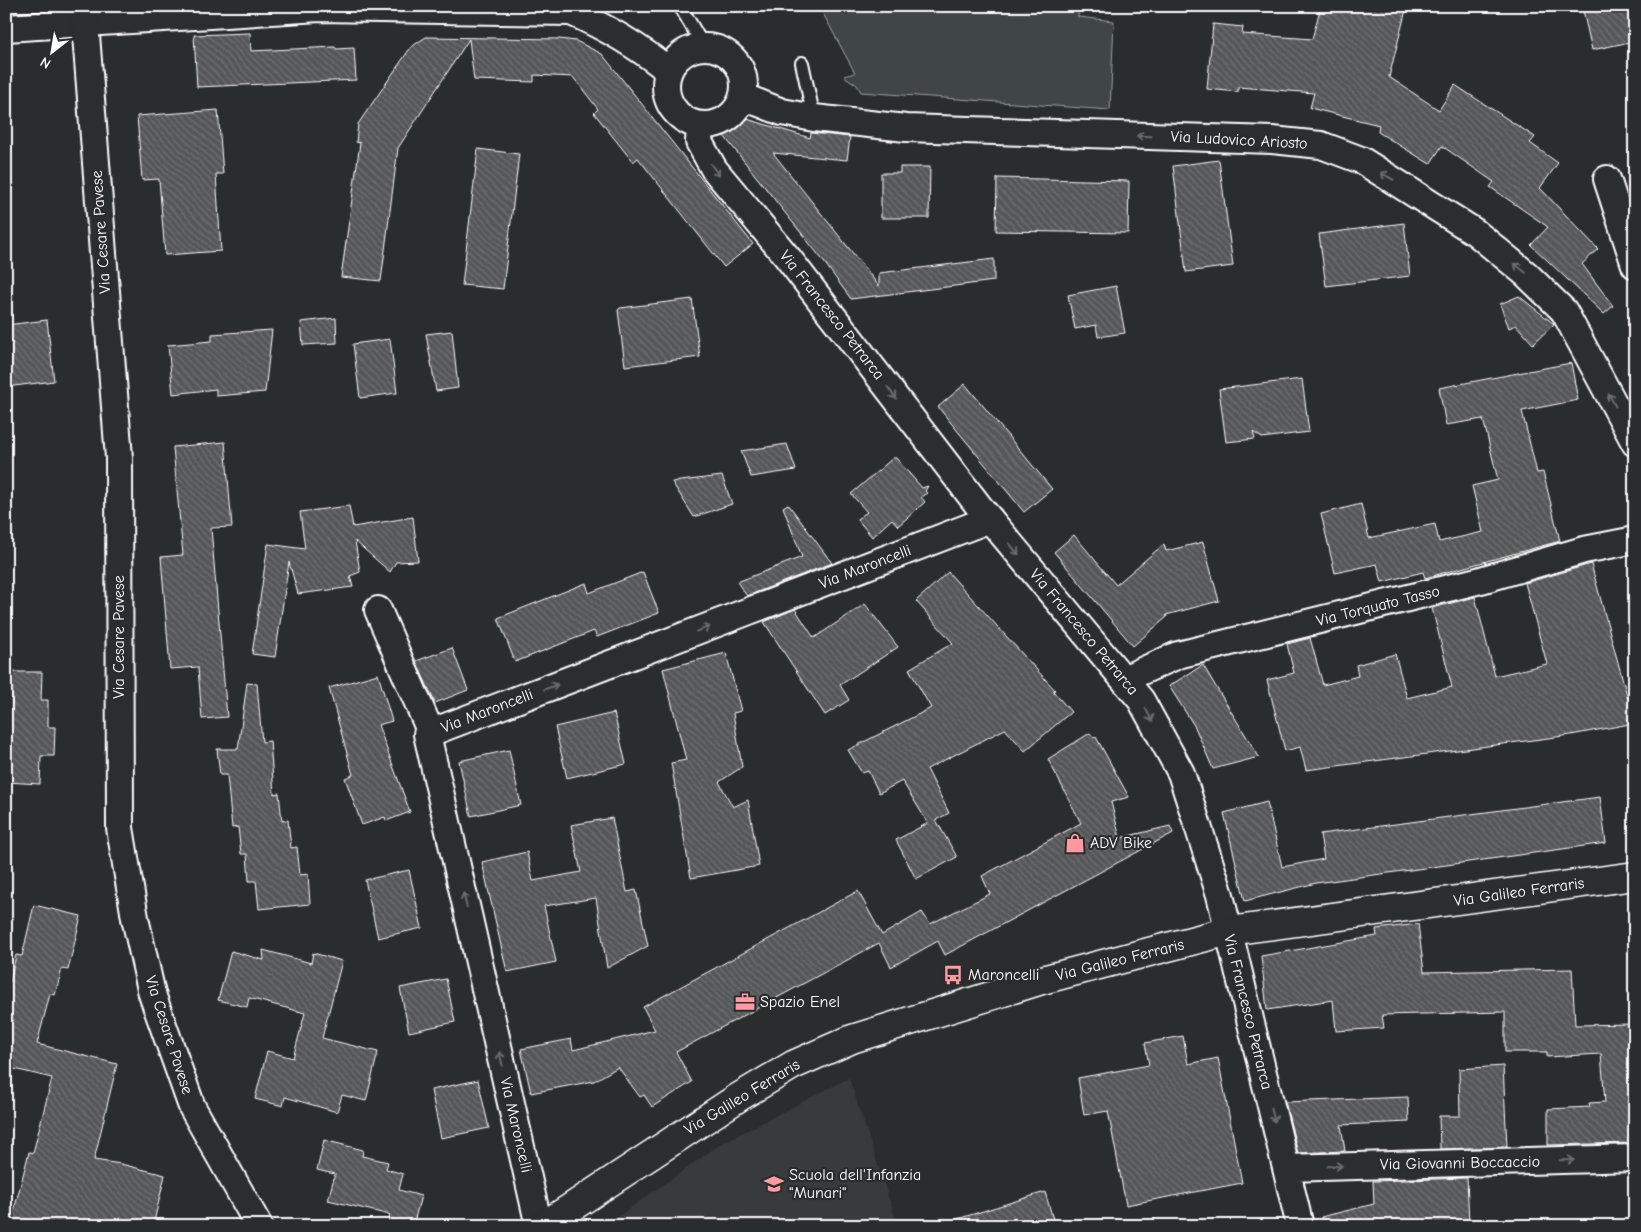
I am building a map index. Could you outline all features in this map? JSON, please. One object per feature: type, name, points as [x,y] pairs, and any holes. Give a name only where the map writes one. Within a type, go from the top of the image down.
[{"type":"main road","name":"Via Galileo Ferraris","points":[[543,1226],[739,1097],[793,1065],[852,1039],[1042,980],[1229,931],[1635,876]]},
{"type":"street","points":[[6,28],[87,14],[320,8],[572,12],[622,36],[669,71]]},
{"type":"street","name":"Via Cesare Pavese","points":[[87,14],[118,458],[120,828],[135,918],[156,1003],[192,1107],[259,1226]]},
{"type":"street","points":[[704,47],[718,49],[731,56],[741,68],[745,82],[744,97],[738,110],[728,120],[714,125],[700,126],[686,121],[675,112],[668,99],[666,85],[669,71],[677,58],[689,50],[704,47]]},
{"type":"street","name":"Via Ludovico Ariosto","points":[[744,97],[782,112],[814,118],[906,128],[1272,140],[1321,144],[1361,160],[1475,232],[1526,274],[1564,311],[1635,443]]},
{"type":"street","name":"Via Francesco Petrarca","points":[[700,126],[699,142],[714,169],[788,258],[990,519],[1141,700],[1181,773],[1220,895],[1300,1226]]},
{"type":"street","points":[[1607,179],[1635,265]]},
{"type":"street","name":"Via Maroncelli","points":[[539,1226],[427,734],[990,519]]},
{"type":"street","name":"Via Torquato Tasso","points":[[1124,679],[1178,655],[1472,583],[1584,550],[1635,540]]},
{"type":"street","points":[[378,610],[431,733]]},
{"type":"street","name":"Via Giovanni Boccaccio","points":[[1286,1168],[1635,1158]]},
{"type":"lane","points":[[680,6],[704,47]]},
{"type":"lane","points":[[802,63],[814,118]]},
{"type":"shaded area","points":[[819,6],[1079,6],[1078,17],[1114,21],[1110,110],[861,92],[857,85],[844,76],[855,73]]},
{"type":"shaded area","name":"Scuola dell'Infanzia \"Munari\"","points":[[849,1078],[898,1226],[605,1226],[722,1143]]},
{"type":"building","points":[[1321,6],[1407,6],[1389,77],[1439,110],[1455,85],[1535,137],[1530,143],[1558,163],[1540,188],[1598,249],[1582,264],[1613,306],[1604,314],[1531,245],[1548,227],[1490,187],[1494,182],[1442,146],[1430,164],[1378,132],[1379,125],[1310,108],[1314,93],[1238,87],[1238,92],[1207,89],[1213,24],[1243,27],[1242,34],[1312,39]]},
{"type":"building","points":[[1582,6],[1635,6],[1635,41],[1592,50]]},
{"type":"building","points":[[250,33],[251,51],[335,47],[336,49],[354,48],[356,80],[197,87],[194,35]]},
{"type":"building","points":[[426,37],[559,39],[576,41],[602,54],[753,244],[724,267],[638,158],[633,162],[594,113],[598,109],[573,77],[534,75],[534,82],[474,80],[469,39],[398,148],[381,281],[341,277],[360,143],[356,142],[358,124],[411,47]]},
{"type":"building","points":[[218,110],[223,174],[216,174],[221,251],[165,255],[159,179],[142,180],[137,116]]},
{"type":"building","points":[[747,119],[810,138],[811,133],[850,137],[847,160],[773,153],[879,286],[879,273],[994,259],[994,281],[851,299],[821,258],[724,136]]},
{"type":"building","points":[[478,149],[519,154],[503,289],[462,285]]},
{"type":"building","points":[[1219,160],[1233,266],[1186,272],[1173,166]]},
{"type":"building","points":[[900,167],[930,167],[929,218],[881,218],[881,173],[900,173]]},
{"type":"building","points":[[997,178],[1129,181],[1128,233],[996,231]]},
{"type":"building","points":[[1404,223],[1410,276],[1326,286],[1319,234]]},
{"type":"building","points":[[1116,286],[1125,333],[1098,337],[1096,325],[1075,329],[1068,295]]},
{"type":"building","points":[[1519,296],[1554,324],[1533,344],[1516,325],[1509,328],[1500,304]]},
{"type":"building","points":[[692,299],[700,357],[625,366],[618,310],[620,308]]},
{"type":"building","points":[[336,318],[337,343],[303,345],[301,322]]},
{"type":"building","points":[[47,320],[54,381],[6,387],[6,325]]},
{"type":"building","points":[[272,330],[265,392],[216,396],[216,389],[173,394],[168,345],[212,341],[212,334]]},
{"type":"building","points":[[452,331],[458,388],[436,391],[426,334]]},
{"type":"building","points":[[390,339],[397,393],[360,398],[353,344]]},
{"type":"building","points":[[1571,363],[1578,400],[1522,411],[1537,473],[1543,472],[1560,541],[1425,578],[1423,572],[1382,582],[1377,564],[1335,573],[1321,514],[1361,504],[1369,538],[1435,524],[1439,542],[1483,532],[1472,486],[1498,480],[1483,419],[1446,425],[1439,388]]},
{"type":"building","points":[[1302,379],[1309,432],[1262,438],[1253,432],[1255,439],[1226,442],[1219,389]]},
{"type":"building","points":[[965,384],[1052,489],[1024,512],[938,407]]},
{"type":"building","points":[[225,442],[232,527],[211,528],[227,717],[202,719],[198,667],[170,669],[161,557],[183,555],[173,447]]},
{"type":"building","points":[[787,444],[796,470],[751,477],[741,451]]},
{"type":"building","points":[[893,458],[896,458],[922,488],[928,486],[925,491],[927,493],[921,497],[925,502],[898,526],[892,519],[872,537],[857,519],[867,512],[851,494]]},
{"type":"building","points":[[722,476],[732,504],[694,517],[672,482]]},
{"type":"building","points":[[788,504],[832,563],[747,596],[737,582],[802,557],[783,507]]},
{"type":"building","points":[[349,506],[353,527],[413,517],[418,561],[396,562],[390,572],[355,541],[360,572],[350,576],[353,587],[298,594],[289,562],[275,657],[252,654],[268,544],[305,549],[300,512]]},
{"type":"building","points":[[1074,535],[1116,585],[1164,544],[1166,551],[1203,542],[1219,601],[1166,615],[1167,617],[1133,646],[1054,552]]},
{"type":"building","points":[[1591,564],[1628,699],[1635,697],[1635,723],[1571,735],[1306,770],[1300,747],[1285,751],[1267,680],[1294,673],[1287,644],[1310,638],[1323,685],[1358,676],[1356,665],[1395,654],[1407,698],[1452,687],[1432,608],[1475,597],[1495,676],[1547,664],[1525,583]]},
{"type":"building","points":[[643,572],[659,613],[597,637],[594,631],[515,662],[498,618],[586,583],[589,593]]},
{"type":"building","points":[[948,572],[1055,690],[1053,691],[1071,712],[1025,751],[1005,729],[927,769],[949,813],[936,820],[957,857],[916,879],[896,840],[928,823],[902,781],[879,793],[868,771],[862,773],[848,750],[931,708],[909,669],[953,643],[916,601]]},
{"type":"building","points":[[865,604],[898,647],[840,685],[849,700],[825,715],[764,622],[795,609],[814,638]]},
{"type":"building","points":[[452,648],[468,690],[435,703],[416,661]]},
{"type":"building","points":[[726,653],[741,711],[733,713],[742,767],[719,782],[733,807],[748,800],[759,866],[691,878],[671,763],[686,760],[663,669]]},
{"type":"building","points":[[1203,665],[1259,757],[1213,769],[1195,727],[1169,686]]},
{"type":"building","points":[[6,672],[42,672],[41,700],[48,700],[48,727],[55,727],[54,756],[41,756],[40,784],[6,782]]},
{"type":"building","points":[[378,674],[392,721],[378,725],[410,812],[386,821],[385,817],[362,825],[345,778],[353,775],[329,688]]},
{"type":"building","points":[[247,683],[257,684],[262,742],[270,741],[274,794],[279,793],[282,821],[288,820],[291,848],[297,847],[300,875],[308,874],[310,904],[259,909],[256,881],[249,881],[247,854],[241,854],[238,827],[232,828],[227,775],[220,775],[217,749],[238,749]]},
{"type":"building","points":[[614,713],[626,764],[567,778],[555,727]]},
{"type":"building","points":[[1090,733],[1094,738],[1096,737],[1129,797],[1111,802],[1120,838],[1170,826],[1173,833],[945,955],[938,941],[891,967],[879,943],[676,1052],[692,1082],[652,1107],[644,1095],[640,1097],[618,1067],[594,1081],[531,1093],[521,1049],[571,1039],[573,1050],[655,1030],[643,1007],[858,891],[882,935],[922,912],[930,924],[990,894],[982,876],[1081,823],[1048,759]]},
{"type":"building","points":[[509,750],[521,805],[471,816],[459,761]]},
{"type":"building","points":[[1600,797],[1606,843],[1316,883],[1245,901],[1224,813],[1267,802],[1282,867],[1324,859],[1320,834]]},
{"type":"building","points":[[612,818],[627,892],[636,890],[648,946],[607,968],[596,898],[544,906],[556,962],[507,972],[482,862],[527,852],[533,881],[581,872],[571,825]]},
{"type":"building","points":[[409,870],[422,928],[378,938],[365,880]]},
{"type":"building","points":[[34,905],[81,916],[68,970],[62,969],[55,995],[50,994],[37,1044],[117,1064],[94,1160],[121,1164],[165,1175],[153,1226],[10,1226],[29,1152],[33,1153],[52,1078],[6,1067],[6,981],[10,982],[16,955],[22,956]]},
{"type":"building","points":[[1418,924],[1424,972],[1572,969],[1575,1025],[1635,1024],[1635,1143],[1548,1145],[1548,1109],[1590,1107],[1589,1103],[1605,1102],[1601,1054],[1547,1057],[1547,1052],[1505,1052],[1505,1012],[1382,1015],[1384,1028],[1336,1031],[1333,1000],[1267,1010],[1261,956],[1377,936],[1376,929]]},
{"type":"building","points":[[263,950],[311,963],[313,953],[342,961],[322,1038],[378,1052],[366,1101],[342,1095],[337,1112],[285,1097],[283,1106],[255,1099],[267,1051],[293,1058],[305,1013],[249,998],[247,1007],[218,1000],[231,951],[264,960]]},
{"type":"building","points":[[446,979],[455,1022],[409,1032],[400,988]]},
{"type":"building","points":[[1183,1036],[1188,1064],[1218,1058],[1242,1183],[1126,1205],[1108,1111],[1084,1115],[1078,1078],[1149,1065],[1145,1043]]},
{"type":"building","points":[[1503,1066],[1507,1147],[1440,1149],[1439,1116],[1460,1116],[1459,1069]]},
{"type":"building","points":[[478,1080],[489,1128],[441,1138],[431,1090]]},
{"type":"building","points":[[1408,1097],[1409,1122],[1341,1125],[1345,1151],[1298,1153],[1285,1102]]},
{"type":"building","points":[[324,1140],[363,1150],[362,1156],[388,1162],[386,1169],[403,1174],[399,1190],[421,1196],[413,1226],[387,1226],[390,1215],[328,1200],[335,1174],[317,1170]]},
{"type":"building","points":[[1467,1178],[1469,1223],[1407,1222],[1406,1226],[1322,1226],[1321,1217],[1374,1204],[1373,1181]]},
{"type":"building","points":[[1045,1192],[1055,1226],[955,1226],[954,1220]]},
{"type":"place","name":"ADV Bike","points":[[1075,843]]},
{"type":"place","name":"Maroncelli","points":[[953,975]]},
{"type":"place","name":"Spazio Enel","points":[[745,1002]]},
{"type":"place","name":"Scuola dell'Infanzia \"Munari\"","points":[[774,1184]]}]
